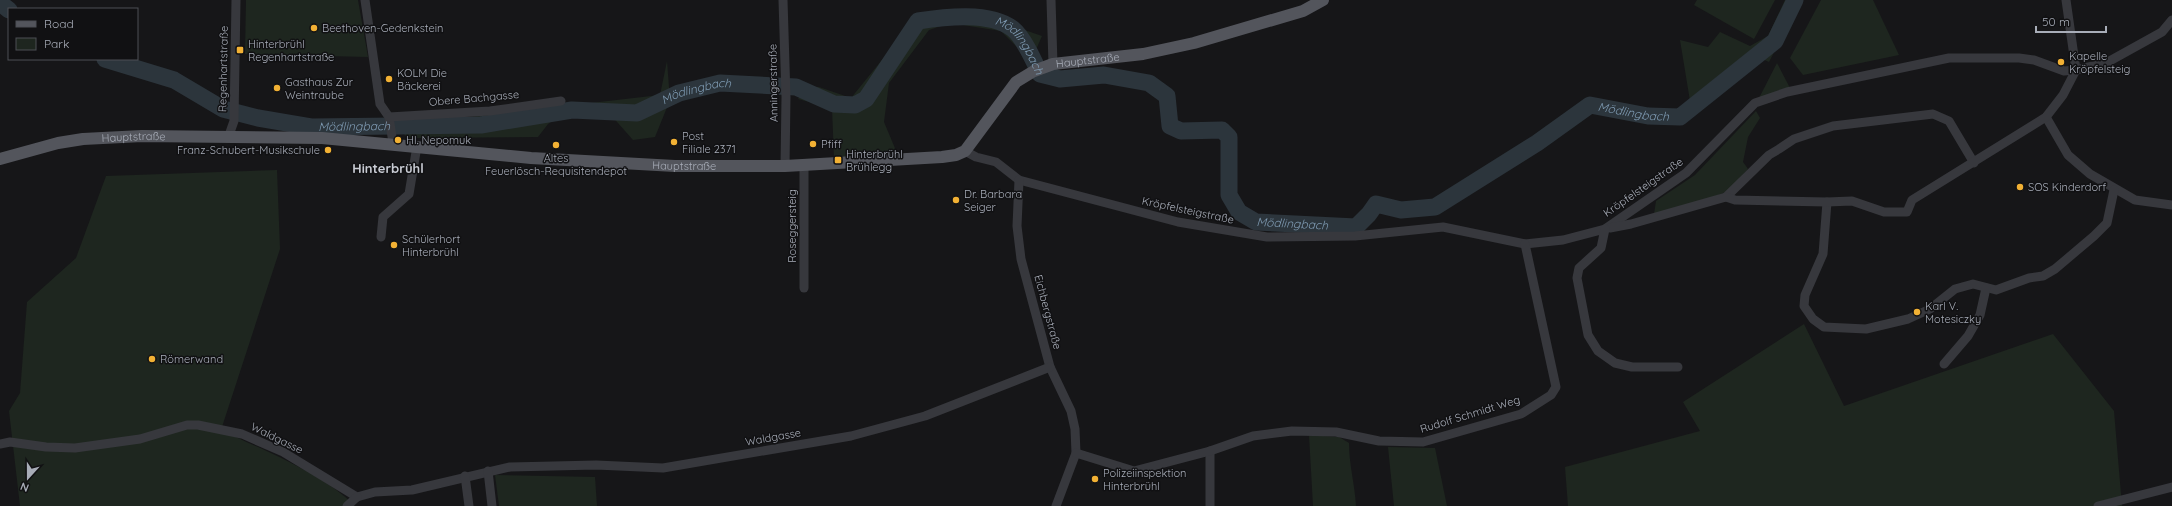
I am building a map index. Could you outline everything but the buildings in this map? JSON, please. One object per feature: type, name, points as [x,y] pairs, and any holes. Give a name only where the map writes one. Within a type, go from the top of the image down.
[{"type":"main road","name":"Hauptstraße","points":[[0,159],[58,143],[83,139],[142,136],[228,138],[260,136],[393,139],[417,146],[532,158],[675,166],[785,166],[942,157],[956,155],[964,151],[1016,82],[1043,67],[1143,54],[1194,43],[1297,13],[1323,0]]},
{"type":"street","name":"Regenhartstraße","points":[[228,138],[234,121],[233,103],[236,0]]},
{"type":"street","points":[[365,0],[380,104],[389,120],[393,139]]},
{"type":"street","name":"Anningerstraße","points":[[783,0],[786,75],[785,166]]},
{"type":"street","points":[[1043,67],[1051,0]]},
{"type":"street","points":[[1726,197],[1735,200],[1827,202],[1852,201],[1884,212],[1907,212],[1912,200],[1974,163],[2046,116],[2063,95],[2076,70],[2066,0]]},
{"type":"street","name":"Kröpfelsteigstraße","points":[[1020,180],[1178,222],[1267,237],[1355,236],[1443,227],[1524,244],[1562,240],[1605,229],[1686,173],[1755,103],[1787,92],[1950,58],[2019,58],[2034,60],[2064,71],[2076,70],[2106,63],[2162,32],[2172,20]]},
{"type":"street","name":"Obere Bachgasse","points":[[389,120],[490,111],[561,101]]},
{"type":"street","points":[[1678,367],[1632,367],[1615,363],[1598,351],[1588,335],[1577,278],[1579,268],[1601,248],[1605,229],[1631,224],[1726,197],[1769,155],[1794,139],[1833,126],[1933,114],[1949,121],[1974,163]]},
{"type":"street","points":[[2046,116],[2068,155],[2090,174],[2114,190],[2135,200],[2172,205]]},
{"type":"street","points":[[381,237],[383,217],[409,194],[417,146]]},
{"type":"street","points":[[964,151],[976,157],[996,162],[1020,180]]},
{"type":"street","name":"Roseggersteig","points":[[804,165],[804,288]]},
{"type":"street","name":"Eichbergstraße","points":[[1020,180],[1017,226],[1021,259],[1050,367],[1071,410],[1075,429],[1076,452],[1056,506]]},
{"type":"street","points":[[1827,202],[1823,254],[1805,295],[1804,306],[1813,319],[1824,327],[1866,329],[1908,319],[1930,309],[1955,289],[1973,284],[1996,290],[2029,278],[2043,276],[2055,269],[2107,223],[2114,190]]},
{"type":"street","name":"Rudolf Schmidt Weg","points":[[1076,452],[1134,471],[1210,451],[1254,436],[1292,431],[1336,432],[1379,441],[1423,442],[1521,414],[1551,395],[1556,387],[1524,244]]},
{"type":"street","points":[[1944,364],[1968,336],[1980,315],[1986,288]]},
{"type":"street","name":"Waldgasse","points":[[0,444],[10,442],[46,447],[75,448],[140,439],[187,425],[198,425],[242,434],[276,449],[357,497],[375,492],[412,490],[465,476],[510,467],[596,466],[662,468],[851,436],[925,416],[1050,367]]},
{"type":"street","points":[[1210,451],[1210,506]]},
{"type":"street","points":[[488,471],[492,506]]},
{"type":"street","points":[[465,476],[469,506]]},
{"type":"street","points":[[2098,506],[2172,487]]},
{"type":"street","points":[[347,506],[357,497]]},
{"type":"green space","points":[[246,0],[358,0],[368,57],[245,54]]},
{"type":"green space","points":[[1697,0],[1775,0],[1754,39],[1694,5]]},
{"type":"green space","points":[[1785,0],[1801,0],[1769,62],[1751,54],[1690,101],[1680,40],[1708,47],[1720,32],[1750,46],[1768,36]]},
{"type":"green space","points":[[1821,0],[1873,0],[1899,55],[1803,75],[1790,58]]},
{"type":"green space","points":[[916,18],[958,18],[1001,22],[1042,36],[1031,61],[1001,31],[950,23],[929,30],[889,83],[884,122],[897,153],[834,158],[832,108],[798,99],[807,87],[819,87],[851,98]]},
{"type":"green space","points":[[667,61],[670,100],[655,137],[633,140],[610,114],[566,112],[548,124],[538,137],[407,138],[398,125],[660,95]]},
{"type":"green space","points":[[1777,63],[1790,88],[1759,98]]},
{"type":"green space","points":[[1756,111],[1760,118],[1748,137],[1743,162],[1748,169],[1728,191],[1707,200],[1654,214],[1656,201],[1695,175]]},
{"type":"green space","points":[[277,170],[280,249],[221,430],[273,454],[309,473],[326,483],[355,506],[20,506],[9,411],[20,393],[27,302],[76,258],[106,176]]},
{"type":"green space","points":[[1804,324],[1844,406],[2053,334],[2114,411],[2122,506],[1568,506],[1565,467],[1700,431],[1683,402]]},
{"type":"green space","points":[[1309,435],[1339,437],[1349,443],[1356,506],[1313,506]]},
{"type":"green space","points":[[1388,447],[1435,448],[1447,506],[1394,506]]},
{"type":"green space","points":[[495,475],[595,477],[597,506],[499,506]]},
{"type":"waterway","name":"Mödlingbach","points":[[108,60],[174,80],[223,109],[258,118],[311,127],[481,125],[572,110],[637,113],[679,93],[720,83],[796,87],[834,104],[855,105],[866,99],[918,21],[953,17],[980,18],[1003,23],[1013,29],[1025,44],[1040,74],[1060,79],[1104,75],[1149,83],[1167,96],[1170,126],[1181,131],[1222,130],[1229,137],[1229,195],[1239,212],[1256,222],[1356,227],[1369,214],[1376,204],[1401,210],[1435,207],[1537,143],[1590,105],[1648,116],[1680,117],[1775,41],[1795,0]]},
{"type":"waterway","name":"Mödlingbach","points":[[0,3],[8,9]]},
{"type":"place","name":"Beethoven-Gedenkstein","points":[[314,28]]},
{"type":"place","name":"Hinterbrühl Regenhartstraße","points":[[240,50]]},
{"type":"place","name":"Kapelle Kröpfelsteig","points":[[2061,62]]},
{"type":"place","name":"KOLM Die Bäckerei","points":[[389,79]]},
{"type":"place","name":"Gasthaus Zur Weintraube","points":[[277,88]]},
{"type":"place","name":"Hl. Nepomuk","points":[[398,140]]},
{"type":"place","name":"Post Filiale 2371","points":[[674,142]]},
{"type":"place","name":"Pfiff","points":[[813,144]]},
{"type":"place","name":"Altes Feuerlösch-Requisitendepot","points":[[556,145]]},
{"type":"place","name":"Franz-Schubert-Musikschule","points":[[328,150]]},
{"type":"place","name":"Hinterbrühl Brühlegg","points":[[838,160]]},
{"type":"place","name":"SOS Kinderdorf","points":[[2020,187]]},
{"type":"place","name":"Dr. Barbara Seiger","points":[[956,200]]},
{"type":"place","name":"Schülerhort Hinterbrühl","points":[[394,245]]},
{"type":"place","name":"Karl V. Motesiczky","points":[[1917,312]]},
{"type":"place","name":"Römerwand","points":[[152,359]]},
{"type":"place","name":"Polizeiinspektion Hinterbrühl","points":[[1095,479]]},
{"type":"district","name":"Hinterbrühl","points":[[388,168]]}]
